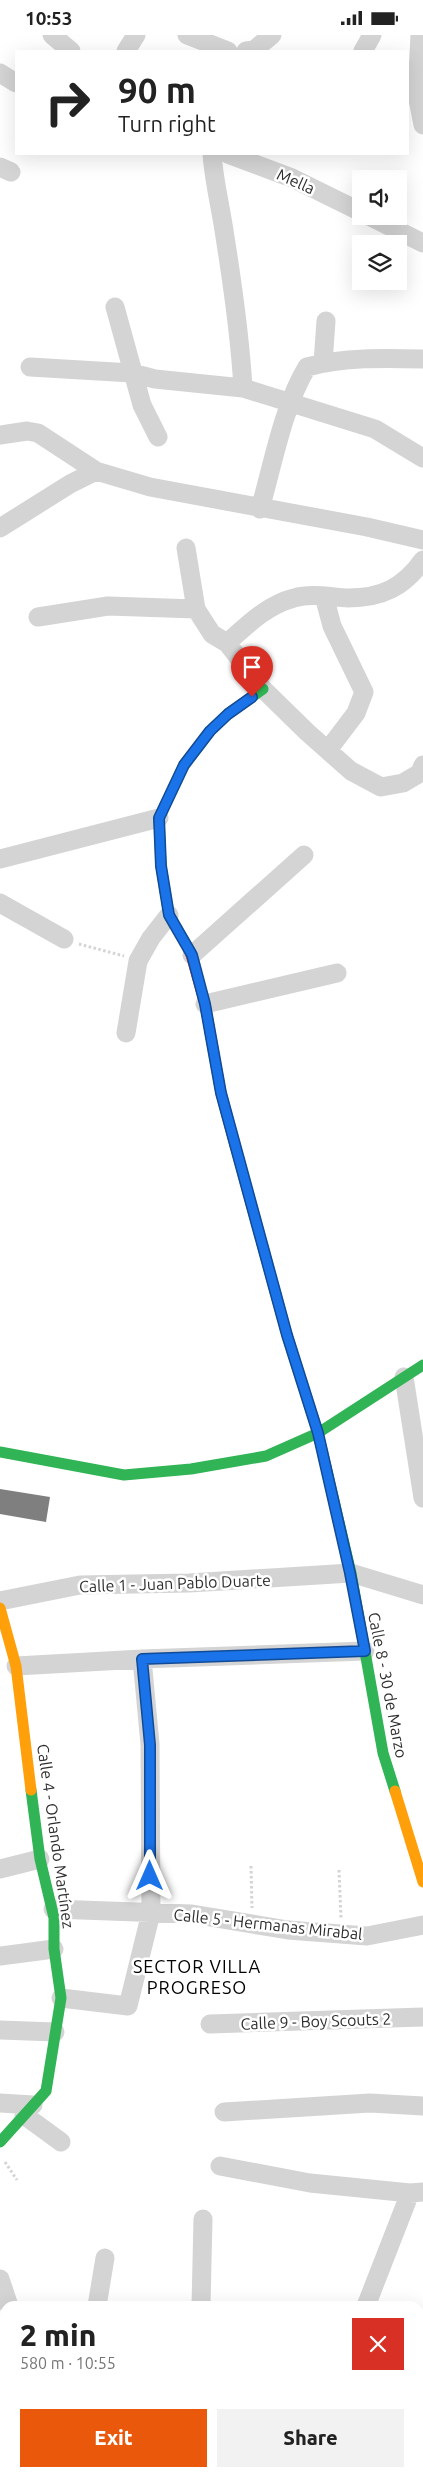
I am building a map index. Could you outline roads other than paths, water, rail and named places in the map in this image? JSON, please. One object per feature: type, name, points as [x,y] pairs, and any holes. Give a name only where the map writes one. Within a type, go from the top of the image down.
[{"type":"street","points":[[52,35],[70,50]]},
{"type":"street","points":[[127,50],[136,35]]},
{"type":"street","points":[[187,35],[225,50]]},
{"type":"street","points":[[254,50],[272,35]]},
{"type":"street","points":[[364,50],[372,35]]},
{"type":"street","points":[[420,35],[417,94],[423,125]]},
{"type":"street","points":[[0,73],[15,82]]},
{"type":"street","points":[[212,155],[214,183],[223,224],[239,326],[244,388]]},
{"type":"street","name":"Mella","points":[[231,155],[292,178],[352,208]]},
{"type":"street","points":[[387,225],[423,243]]},
{"type":"street","points":[[115,307],[142,405],[158,437]]},
{"type":"street","points":[[323,363],[326,321]]},
{"type":"street","points":[[260,509],[291,403],[298,383],[307,367],[323,363],[382,358],[423,359]]},
{"type":"street","points":[[30,367],[132,373],[155,379],[244,388],[375,429],[423,458]]},
{"type":"street","points":[[0,435],[27,431],[38,433],[96,471],[150,487],[260,509],[367,527],[423,540]]},
{"type":"street","points":[[0,528],[70,484],[96,471]]},
{"type":"street","points":[[186,548],[196,609],[212,634],[227,643],[264,689],[328,750],[351,771],[381,787],[403,783],[420,773],[423,765]]},
{"type":"street","points":[[227,643],[259,614],[294,598],[324,596],[349,598],[379,594],[399,586],[411,577],[423,560]]},
{"type":"street","points":[[324,596],[332,626],[364,692],[356,713],[328,750]]},
{"type":"street","points":[[38,617],[108,606],[196,609]]},
{"type":"street","points":[[126,1033],[138,961],[151,938],[169,915],[161,866],[159,818],[184,765],[210,731],[228,714],[264,689]]},
{"type":"street","points":[[0,859],[159,818]]},
{"type":"street","points":[[192,955],[304,855]]},
{"type":"street","points":[[0,903],[64,939]]},
{"type":"street","name":"Calle 8 - 30 de Marzo","points":[[169,915],[192,955],[205,1004],[221,1093],[287,1335],[318,1433],[350,1573],[383,1753],[423,1882]]},
{"type":"street","points":[[205,1004],[337,973]]},
{"type":"street","points":[[0,1453],[124,1475],[191,1469],[266,1456],[318,1433],[423,1365]]},
{"type":"street","points":[[404,1377],[423,1498]]},
{"type":"street","points":[[350,1573],[423,1595]]},
{"type":"street","name":"Calle 1 - Juan Pablo Duarte","points":[[0,1601],[80,1585],[188,1583],[350,1573]]},
{"type":"street","name":"Calle 4 - Orlando Martínez","points":[[0,1608],[16,1667],[40,1859],[53,1909],[54,1949],[61,1998],[46,2091],[0,2142]]},
{"type":"street","points":[[16,1667],[142,1659],[365,1651]]},
{"type":"street","points":[[61,1998],[128,2006],[150,1913],[150,1745],[142,1659]]},
{"type":"street","points":[[0,1869],[40,1859]]},
{"type":"street","name":"Calle 5 - Hermanas Mirabal","points":[[53,1909],[192,1914],[252,1924],[367,1936],[423,1925]]},
{"type":"street","points":[[0,1957],[54,1949]]},
{"type":"street","name":"Calle 9 - Boy Scouts 2","points":[[210,2025],[423,2017]]},
{"type":"street","points":[[0,2030],[55,2032]]},
{"type":"street","points":[[0,2103],[28,2110],[61,2142]]},
{"type":"street","points":[[224,2112],[370,2103],[423,2106]]},
{"type":"street","points":[[220,2166],[310,2183],[416,2193],[368,2301]]},
{"type":"street","points":[[201,2301],[203,2219]]},
{"type":"street","points":[[98,2301],[105,2258]]},
{"type":"street","points":[[0,2279],[7,2301]]},
{"type":"district","name":"SECTOR VILLA PROGRESO","points":[[197,1976]]}]
